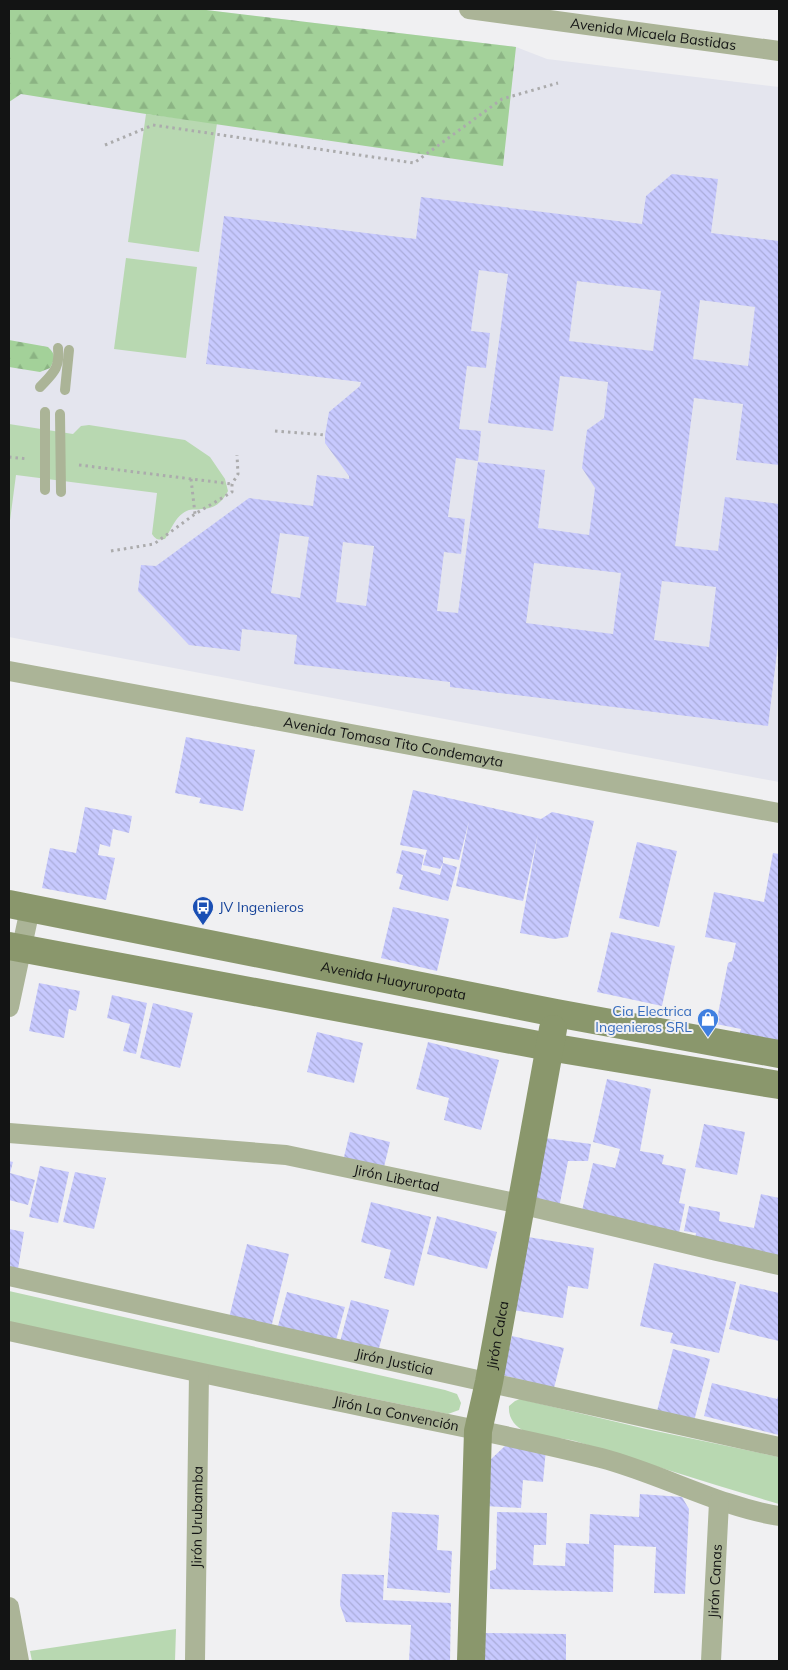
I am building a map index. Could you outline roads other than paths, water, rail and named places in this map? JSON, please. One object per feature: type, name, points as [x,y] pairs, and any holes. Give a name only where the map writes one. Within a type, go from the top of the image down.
[{"type":"main road","name":"Avenida Huayruropata","points":[[19,906],[556,1013],[779,1054]]},
{"type":"main road","points":[[15,948],[549,1047],[779,1085]]},
{"type":"main road","name":"Jirón Calca","points":[[471,1661],[478,1431],[489,1382],[556,1013]]},
{"type":"street","name":"Avenida Micaela Bastidas","points":[[469,9],[779,50]]},
{"type":"street","name":"Avenida Tomasa Tito Condemayta","points":[[9,671],[779,813]]},
{"type":"street","points":[[9,1007],[19,906]]},
{"type":"street","name":"Jirón Libertad","points":[[9,1133],[286,1155],[520,1204],[717,1252],[779,1265]]},
{"type":"street","name":"Jirón Justicia","points":[[9,1276],[779,1447]]},
{"type":"street","name":"Jirón La Convención","points":[[9,1330],[199,1373],[603,1459],[688,1488],[719,1502],[779,1516]]},
{"type":"street","name":"Jirón Urubamba","points":[[195,1661],[199,1373]]},
{"type":"street","name":"Jirón Canas","points":[[711,1661],[719,1502]]},
{"type":"street","points":[[9,1607],[19,1661]]},
{"type":"lane","points":[[40,387],[53,374],[64,349],[65,390]]},
{"type":"lane","points":[[45,412],[45,490]]},
{"type":"lane","points":[[60,414],[61,492]]},
{"type":"place","name":"JV Ingenieros","points":[[203,926]]},
{"type":"place","name":"Cia Electrica Ingenieros SRL","points":[[708,1038]]}]
